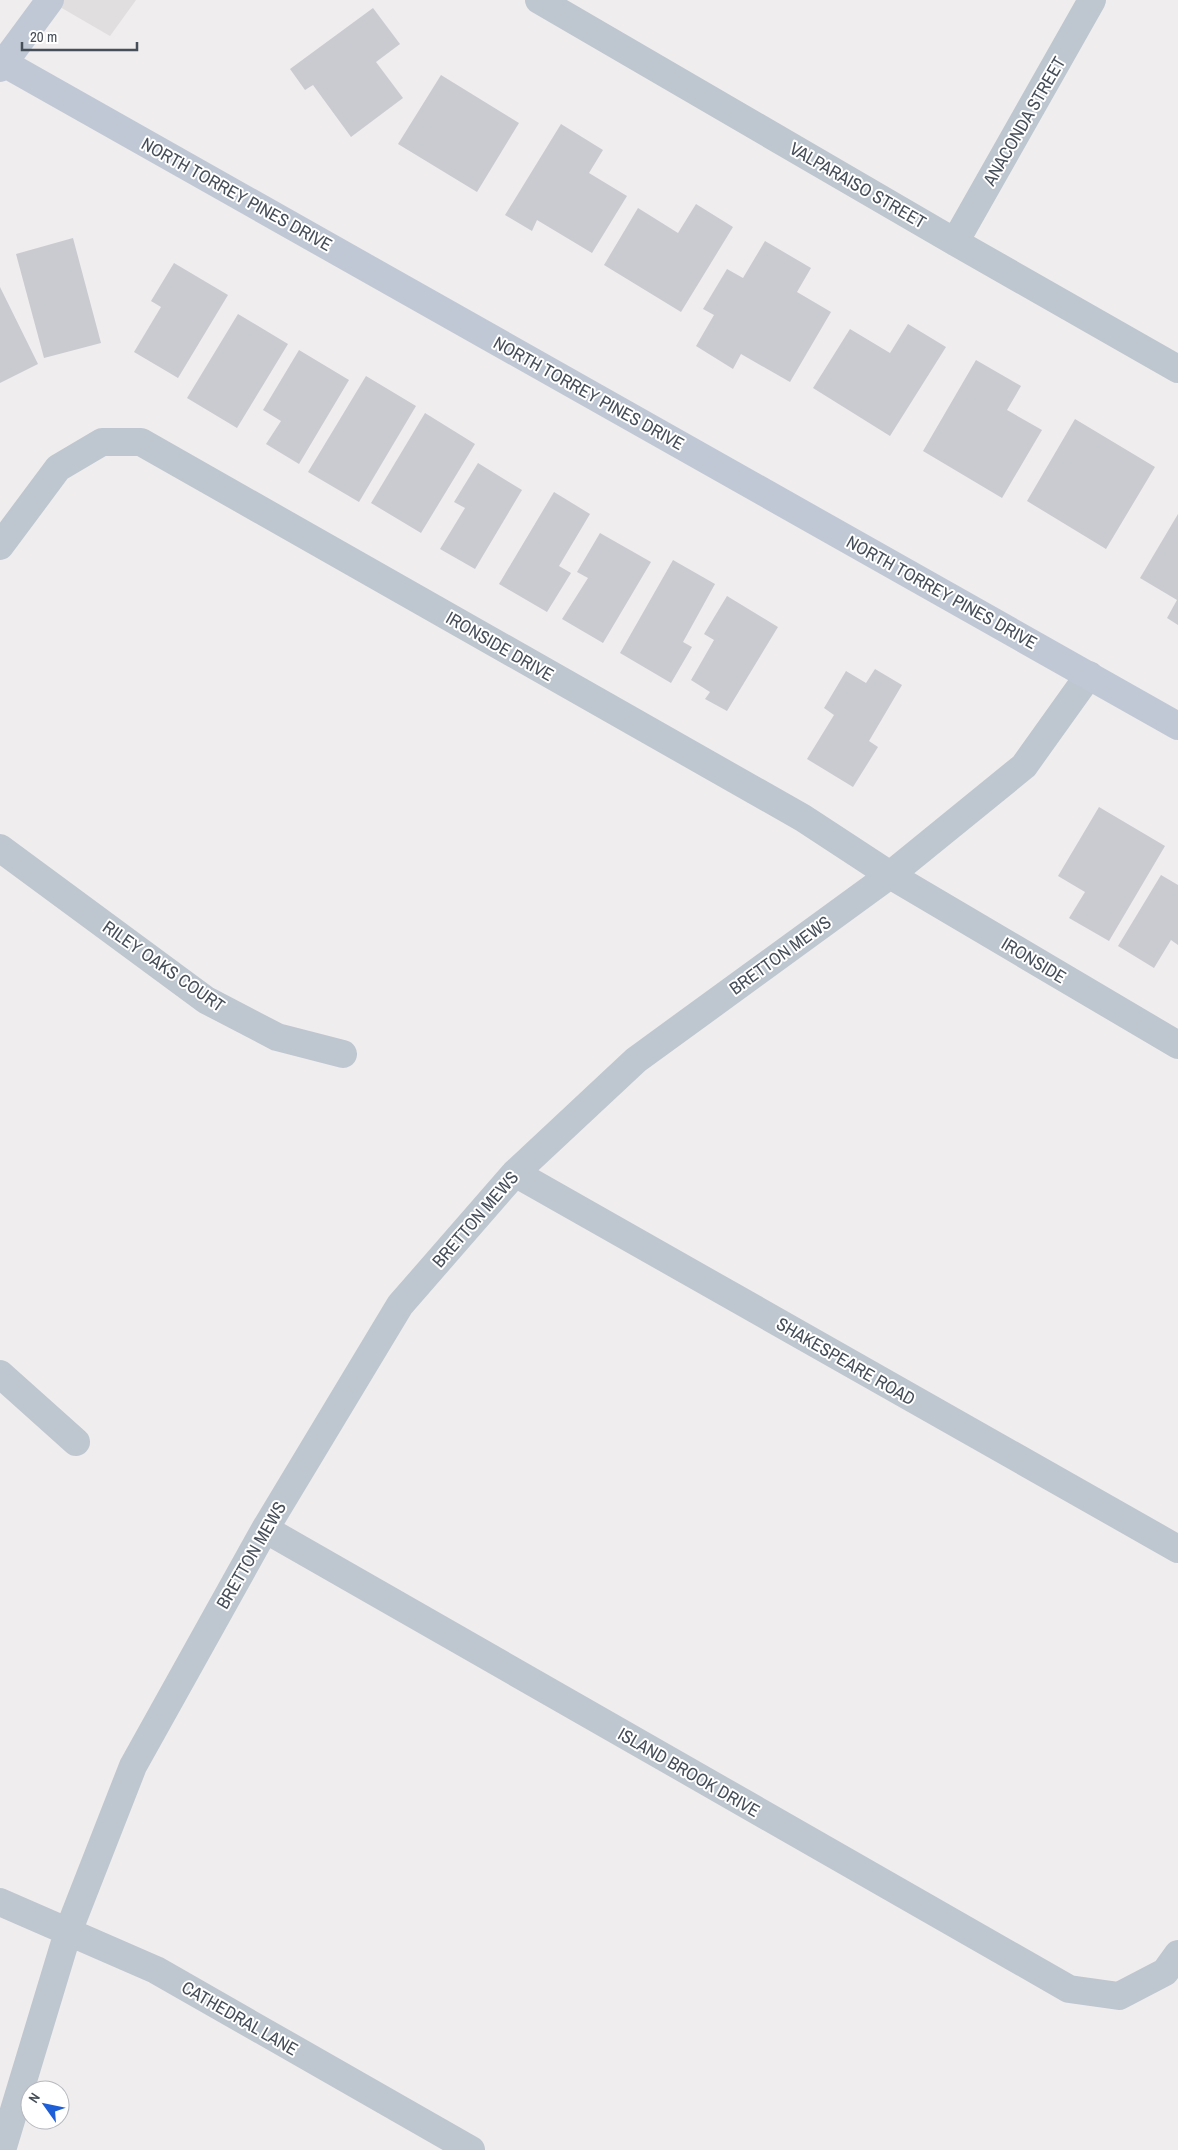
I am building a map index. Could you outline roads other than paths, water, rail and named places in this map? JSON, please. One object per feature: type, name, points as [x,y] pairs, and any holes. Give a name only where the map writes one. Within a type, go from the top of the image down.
[{"type":"main road","points":[[1,64],[50,0]]},
{"type":"main road","name":"NORTH TORREY PINES DRIVE","points":[[1,64],[1178,726]]},
{"type":"street","name":"VALPARAISO STREET","points":[[539,0],[955,242],[1178,368]]},
{"type":"street","name":"ANACONDA STREET","points":[[955,242],[1092,0]]},
{"type":"street","name":"IRONSIDE DRIVE","points":[[0,546],[58,468],[102,442],[141,442],[803,818],[890,875]]},
{"type":"street","name":"BRETTON MEWS","points":[[2,2150],[68,1932],[132,1766],[265,1529],[400,1305],[515,1172],[636,1060],[890,875],[1024,766],[1088,675]]},
{"type":"street","name":"RILEY OAKS COURT","points":[[0,848],[206,1000],[277,1037],[343,1054]]},
{"type":"street","name":"IRONSIDE","points":[[890,875],[1178,1045]]},
{"type":"street","name":"SHAKESPEARE ROAD","points":[[515,1172],[1178,1548]]},
{"type":"street","points":[[0,1374],[76,1442]]},
{"type":"street","name":"ISLAND BROOK DRIVE","points":[[265,1529],[1070,1989],[1119,1996],[1165,1972],[1178,1954]]},
{"type":"street","name":"CATHEDRAL LANE","points":[[0,1902],[156,1970],[471,2150]]}]
